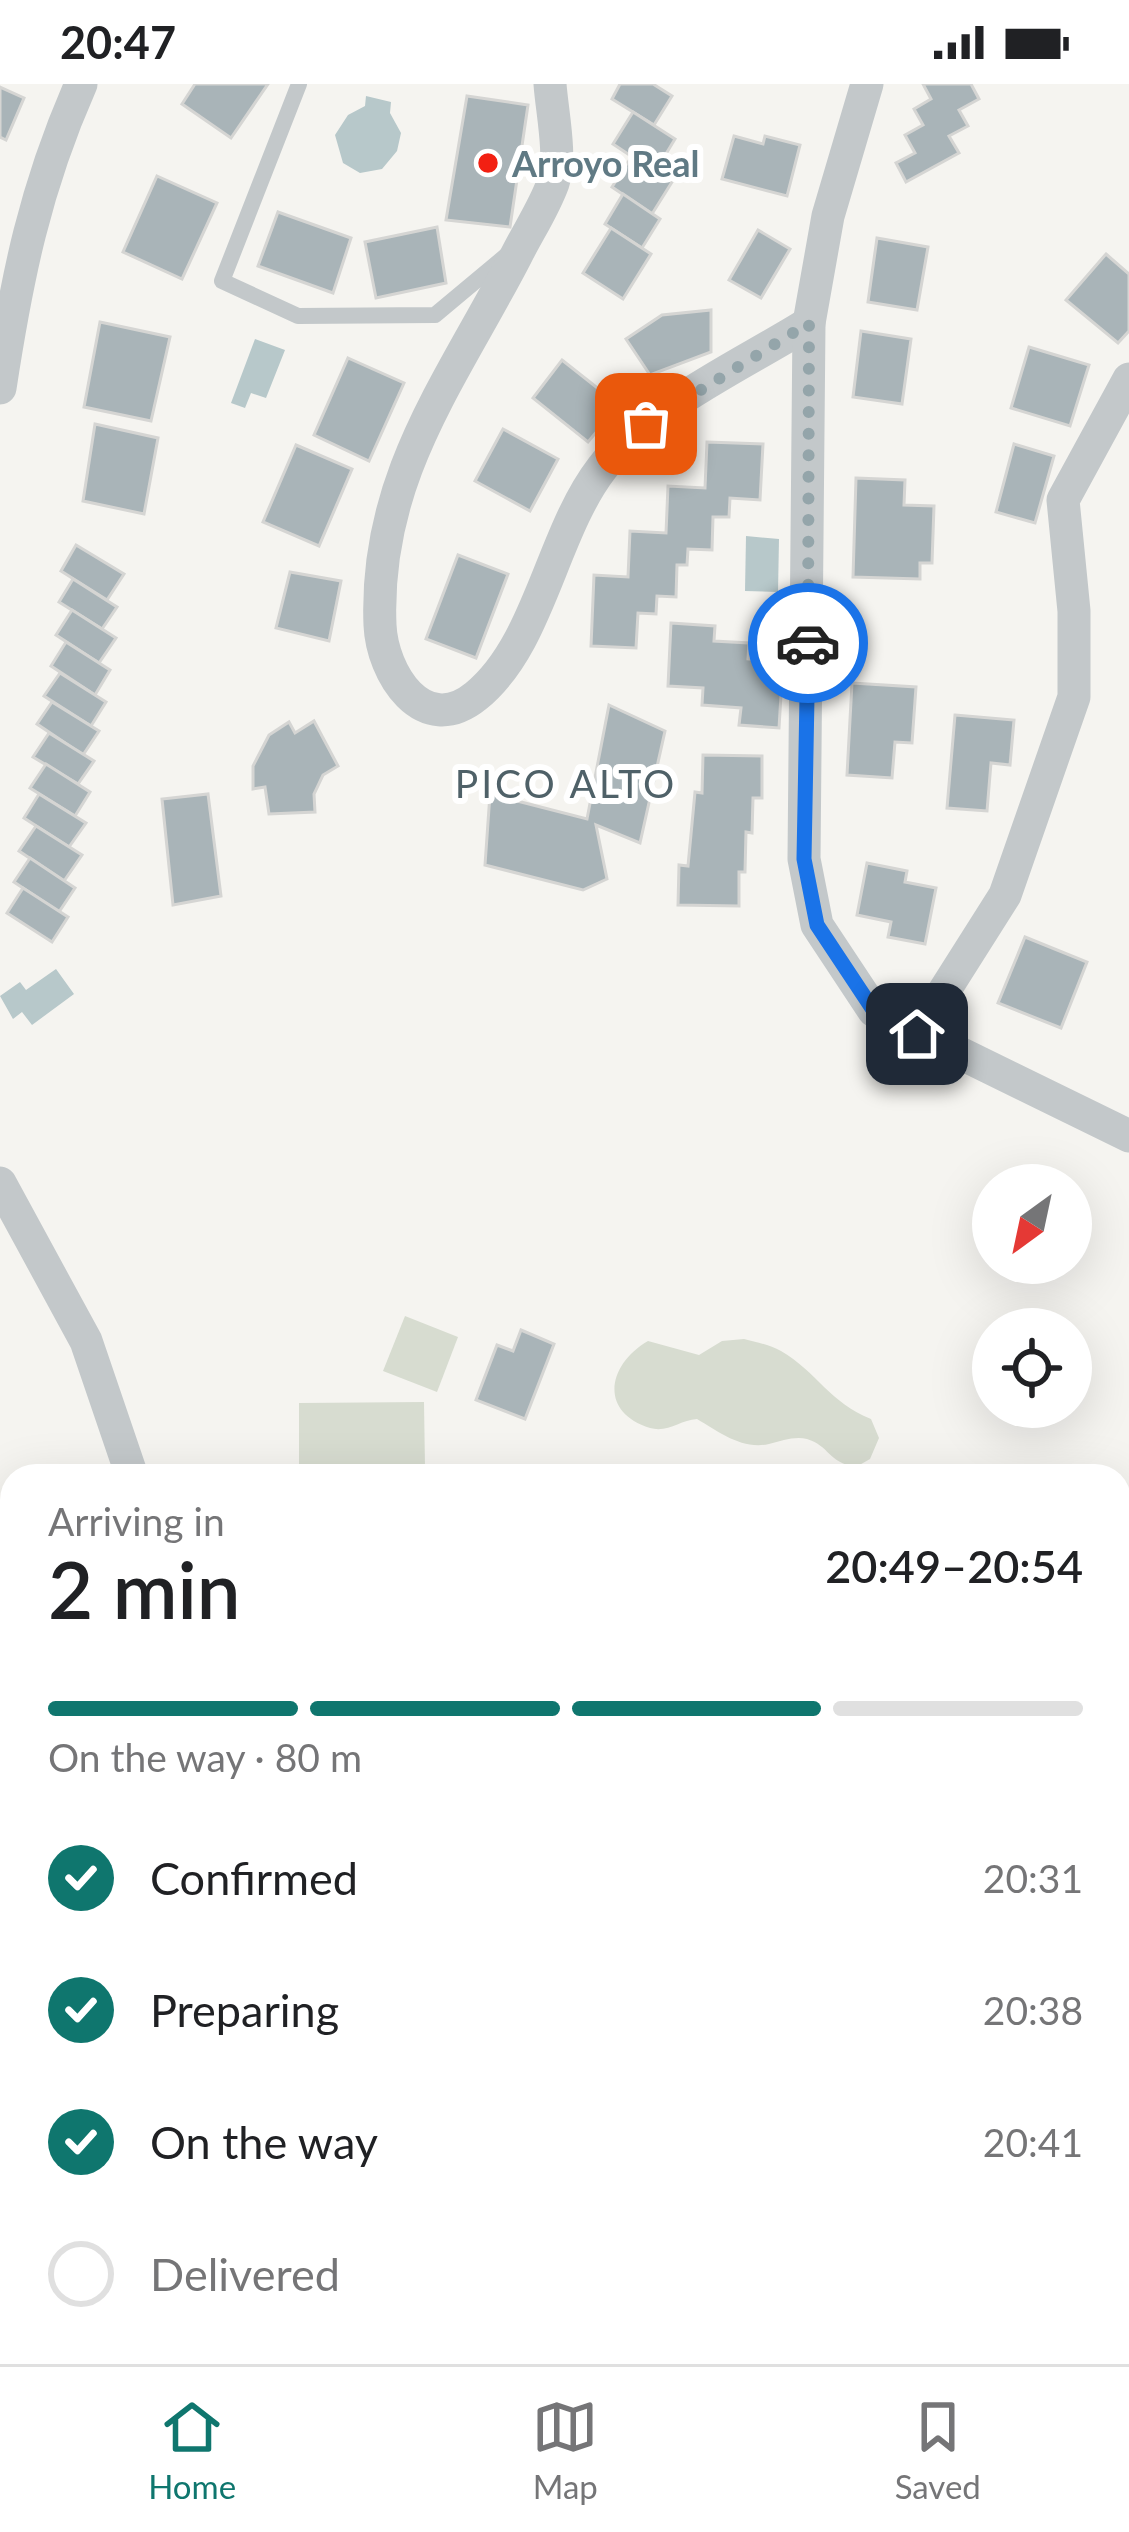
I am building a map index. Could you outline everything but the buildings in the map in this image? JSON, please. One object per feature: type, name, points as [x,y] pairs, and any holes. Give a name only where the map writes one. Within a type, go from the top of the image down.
[{"type":"street","points":[[0,388],[20,258],[53,148],[81,84]]},
{"type":"street","points":[[550,84],[555,180],[418,430],[389,521],[381,638],[392,674],[410,699],[428,710],[452,710],[472,700],[494,679],[529,618],[566,525],[603,466],[646,424],[809,323]]},
{"type":"street","points":[[867,84],[829,216],[809,323],[804,859],[817,925],[844,973],[874,1011],[1129,1136]]},
{"type":"street","points":[[917,1034],[1005,895],[1074,697],[1074,611],[1063,500],[1129,379]]},
{"type":"street","points":[[0,1183],[86,1341],[128,1464]]},
{"type":"lane","points":[[298,84],[222,281],[298,316],[435,315],[523,242]]},
{"type":"shaded area","points":[[366,96],[391,102],[390,113],[401,133],[397,151],[382,169],[360,173],[343,163],[335,135],[348,115],[365,106]]},
{"type":"shaded area","points":[[255,339],[285,350],[266,398],[251,393],[245,408],[231,403]]},
{"type":"shaded area","points":[[746,536],[779,539],[778,592],[745,591]]},
{"type":"shaded area","points":[[56,969],[74,994],[32,1025],[22,1012],[13,1019],[0,996],[20,982],[26,990]]},
{"type":"shaded area","points":[[405,1316],[458,1337],[437,1392],[383,1371]]},
{"type":"shaded area","points":[[744,1339],[781,1351],[845,1405],[871,1419],[879,1438],[870,1459],[845,1464],[802,1438],[749,1444],[697,1419],[650,1428],[622,1411],[614,1387],[617,1374],[648,1341],[699,1355],[722,1341]]},
{"type":"shaded area","points":[[424,1402],[425,1464],[299,1464],[299,1403]]},
{"type":"way so far","points":[[646,424],[809,323],[808,643]]},
{"type":"place","name":"Arroyo Real","points":[[488,163]]},
{"type":"district","name":"PICO ALTO","points":[[566,783]]},
{"type":"route","points":[[808,643],[804,859],[817,925],[844,973],[874,1011],[917,1034]]}]
